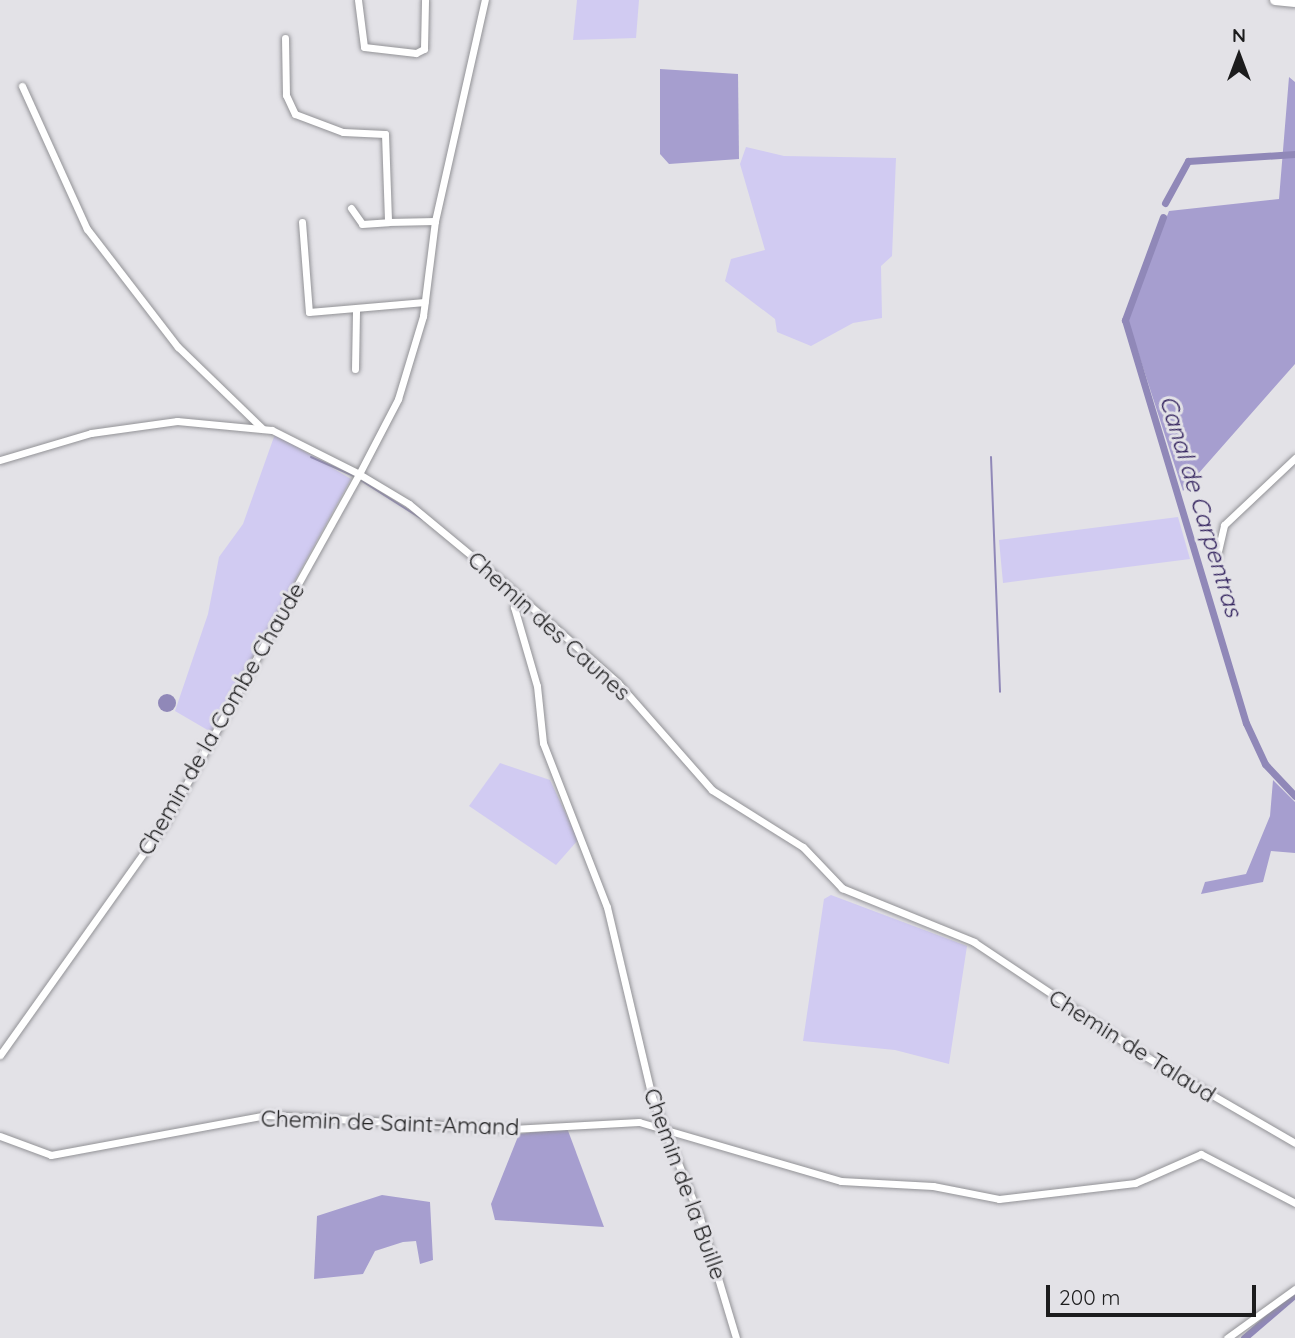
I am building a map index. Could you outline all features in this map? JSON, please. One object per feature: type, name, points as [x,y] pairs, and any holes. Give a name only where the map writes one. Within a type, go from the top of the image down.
[{"type":"main road","points":[[1275,0],[1295,2]]},
{"type":"street","points":[[358,0],[365,47],[416,52],[424,49],[425,0]]},
{"type":"street","name":"Chemin de la Combe Chaude","points":[[0,1055],[166,821],[358,476],[408,372],[425,302],[435,221],[485,0]]},
{"type":"street","points":[[285,38],[286,95],[295,114],[343,132],[389,137],[388,222]]},
{"type":"street","points":[[22,86],[87,229],[178,347],[262,428]]},
{"type":"street","points":[[351,208],[362,224],[435,221]]},
{"type":"street","points":[[302,222],[309,312],[425,302]]},
{"type":"street","points":[[355,369],[356,310]]},
{"type":"street","points":[[0,460],[79,436],[147,425],[262,428]]},
{"type":"street","name":"Chemin des Caunes","points":[[262,428],[358,476],[417,510],[618,683],[712,789],[803,847],[851,893],[974,942]]},
{"type":"street","points":[[1216,561],[1224,525],[1295,458]]},
{"type":"street","name":"Chemin de la Buille","points":[[520,599],[514,607],[537,686],[543,743],[607,907],[633,1031],[662,1126],[700,1218],[736,1338]]},
{"type":"street","name":"Chemin de Talaud","points":[[974,942],[1144,1055],[1295,1143]]},
{"type":"street","name":"Chemin de Saint-Amand","points":[[0,1136],[51,1155],[267,1115],[512,1129],[662,1126],[841,1181],[933,1186],[999,1199],[1135,1184],[1201,1154],[1295,1203]]},
{"type":"street","points":[[1227,1338],[1295,1289]]},
{"type":"shaded area","points":[[577,0],[639,0],[636,38],[573,40]]},
{"type":"shaded area","points":[[660,69],[738,74],[739,159],[669,164],[660,154]]},
{"type":"shaded area","points":[[1289,77],[1295,82],[1295,364],[1183,491],[1128,321],[1130,310],[1169,211],[1279,199]]},
{"type":"shaded area","points":[[746,147],[784,156],[896,158],[892,256],[881,266],[882,318],[853,323],[811,346],[777,332],[775,319],[725,281],[731,259],[765,250],[740,164]]},
{"type":"shaded area","points":[[275,434],[351,479],[211,732],[175,711],[208,614],[219,557],[243,524]]},
{"type":"shaded area","points":[[1178,517],[1190,559],[1003,583],[999,540]]},
{"type":"shaded area","points":[[167,694],[173,697],[176,703],[173,709],[167,712],[161,709],[158,703],[161,697]]},
{"type":"shaded area","points":[[500,763],[550,780],[578,840],[556,865],[469,806]]},
{"type":"shaded area","points":[[1273,780],[1295,802],[1295,853],[1271,851],[1263,882],[1201,894],[1205,882],[1246,874],[1270,816]]},
{"type":"shaded area","points":[[831,895],[967,946],[949,1064],[895,1050],[803,1041],[824,899]]},
{"type":"shaded area","points":[[567,1128],[604,1227],[495,1220],[491,1204],[519,1134]]},
{"type":"shaded area","points":[[382,1195],[430,1202],[433,1260],[420,1264],[416,1241],[403,1242],[375,1251],[363,1274],[314,1279],[317,1216]]},
{"type":"waterway","name":"Canal de Carpentras","points":[[1165,203],[1188,161],[1295,154]]},
{"type":"waterway","name":"Canal de Carpentras","points":[[1163,217],[1125,320],[1246,723],[1265,764],[1295,796]]},
{"type":"waterway","points":[[311,457],[354,476]]},
{"type":"waterway","points":[[991,457],[1000,692]]},
{"type":"waterway","points":[[359,479],[422,519]]},
{"type":"waterway","name":"Canal de Carpentras","points":[[1244,1338],[1294,1295]]}]
